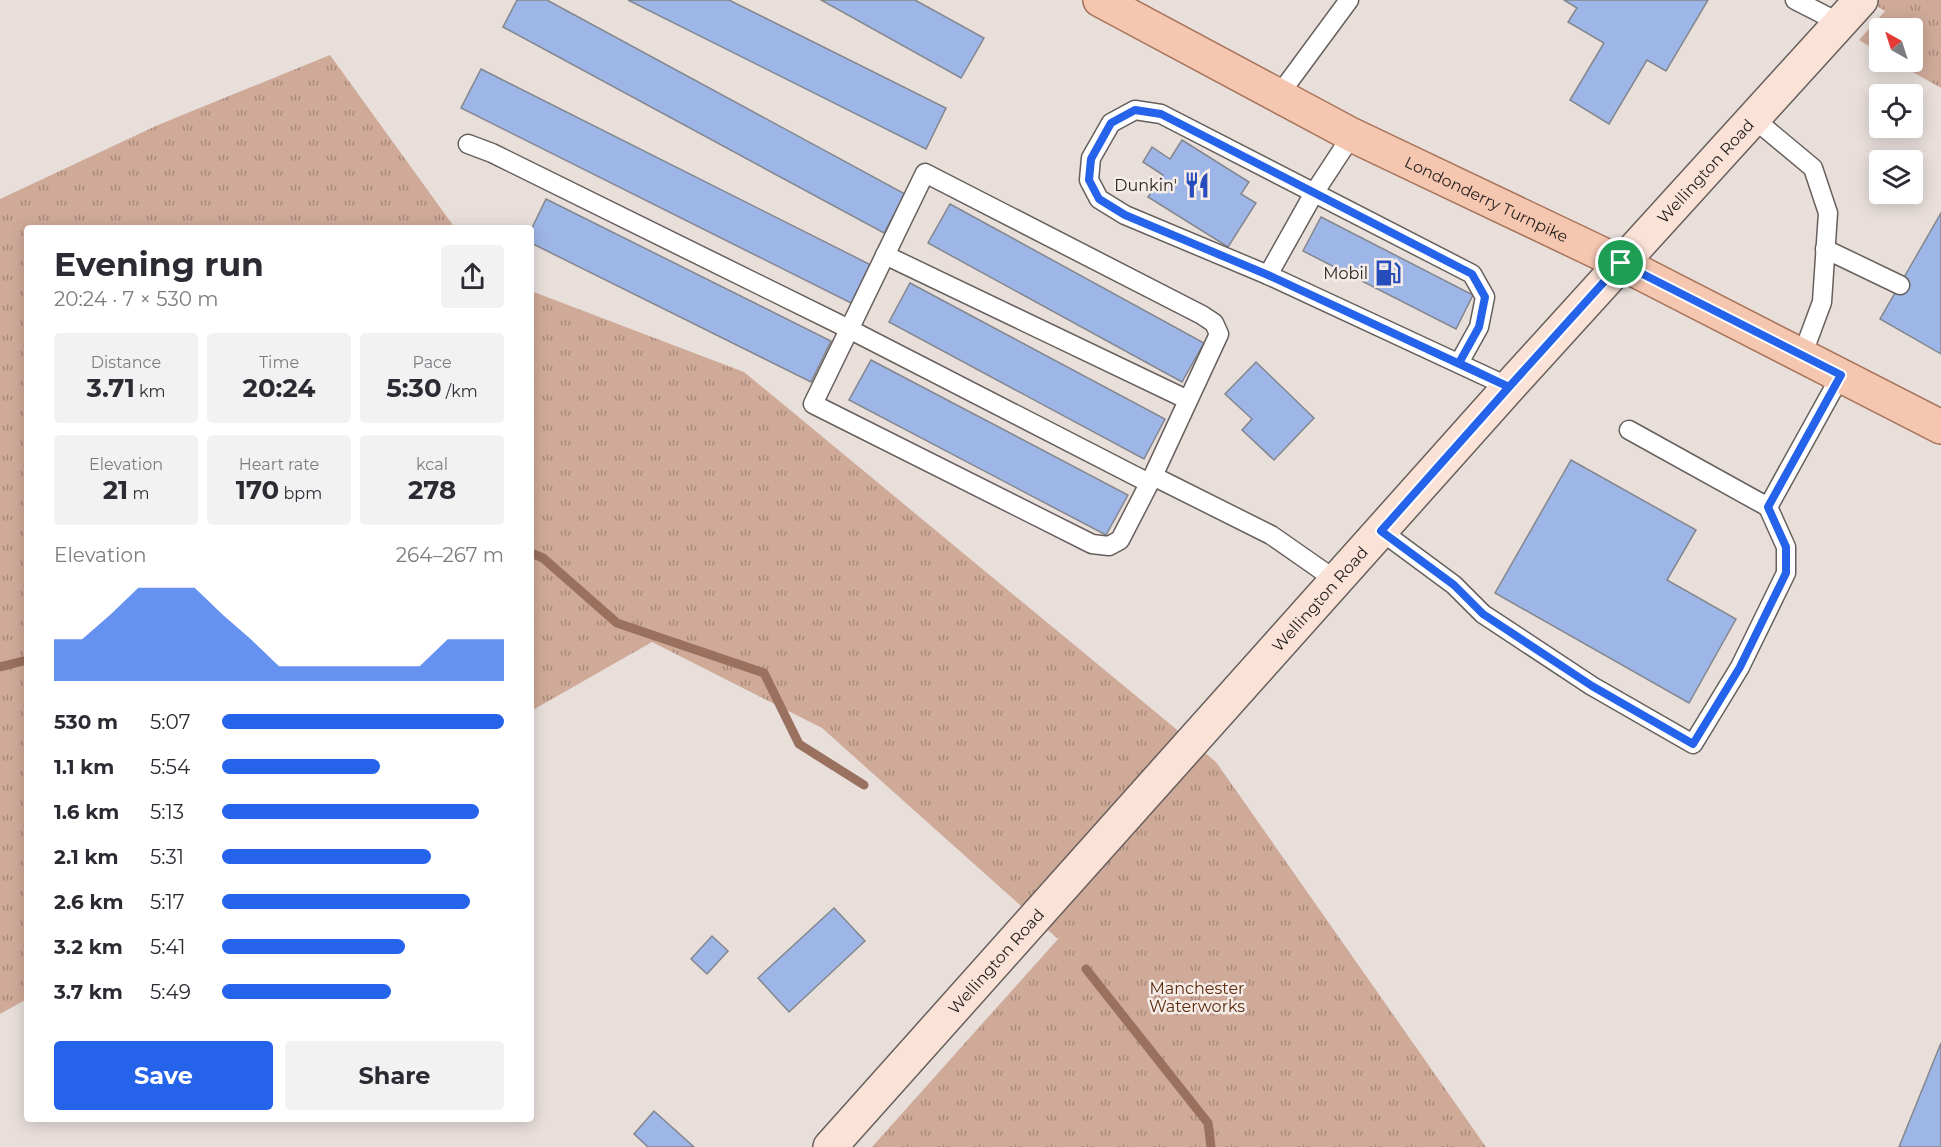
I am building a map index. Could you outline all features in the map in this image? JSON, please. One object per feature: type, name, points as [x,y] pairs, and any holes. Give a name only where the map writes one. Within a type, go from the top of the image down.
[{"type":"main road","name":"Londonderry Turnpike","points":[[1100,0],[1352,135],[1621,263],[1802,356],[1939,422]]},
{"type":"main road","name":"Wellington Road","points":[[830,1147],[1509,387],[1851,12]]},
{"type":"lane","points":[[1280,95],[1349,0]]},
{"type":"lane","points":[[1795,0],[1851,12]]},
{"type":"lane","points":[[1459,363],[1479,327],[1485,297],[1472,274],[1161,114],[1135,110],[1111,123],[1091,159],[1089,180],[1099,199],[1125,215],[1268,275],[1509,387]]},
{"type":"lane","points":[[1753,118],[1813,168],[1828,213],[1822,302],[1802,356]]},
{"type":"lane","points":[[1268,275],[1314,193],[1352,135]]},
{"type":"lane","points":[[468,144],[492,153],[1151,480],[1271,535],[1336,581]]},
{"type":"lane","points":[[925,173],[1202,315],[1214,323],[1219,334],[1151,480],[1120,540],[1109,546],[1092,544],[813,404],[849,329],[925,173]]},
{"type":"lane","points":[[1825,249],[1900,285]]},
{"type":"lane","points":[[885,255],[1188,400]]},
{"type":"lane","points":[[1768,507],[1841,375]]},
{"type":"lane","points":[[1381,531],[1454,585],[1483,614],[1592,686],[1693,744],[1740,667],[1786,573],[1786,547],[1768,507],[1629,430]]},
{"type":"green space","points":[[1867,0],[1941,0],[1941,88],[1913,72],[1923,72],[1923,18],[1879,18],[1885,11]]},
{"type":"green space","points":[[1869,29],[1869,46],[1859,40]]},
{"type":"green space","points":[[330,55],[453,225],[24,225],[24,1001],[0,1014],[0,199],[158,125]]},
{"type":"green space","name":"Manchester Waterworks","points":[[534,292],[744,372],[1216,762],[1486,1147],[872,1147],[1058,939],[822,728],[652,642],[534,709]]},
{"type":"building","points":[[517,0],[547,0],[905,194],[884,233],[503,27]]},
{"type":"building","points":[[628,0],[729,0],[946,108],[926,149]]},
{"type":"building","points":[[821,0],[915,0],[984,38],[961,78]]},
{"type":"building","points":[[1564,0],[1708,0],[1666,71],[1647,60],[1609,124],[1570,100],[1604,43],[1568,22],[1577,8]]},
{"type":"building","points":[[481,69],[871,265],[851,303],[461,108]]},
{"type":"building","points":[[1182,140],[1249,182],[1241,194],[1256,203],[1228,247],[1148,197],[1163,175],[1143,162],[1152,147],[1170,159]]},
{"type":"building","points":[[546,199],[831,341],[811,382],[534,244],[533,225]]},
{"type":"building","points":[[950,204],[1204,343],[1182,382],[928,243]]},
{"type":"building","points":[[1941,213],[1941,354],[1880,319]]},
{"type":"building","name":"Mobil","points":[[1321,217],[1473,295],[1456,329],[1303,251]]},
{"type":"building","points":[[910,283],[1165,419],[1144,459],[889,322]]},
{"type":"building","points":[[871,360],[1128,495],[1106,535],[849,400]]},
{"type":"building","points":[[1256,362],[1314,418],[1274,460],[1242,430],[1252,419],[1225,394]]},
{"type":"building","points":[[1571,460],[1696,530],[1667,580],[1736,619],[1689,703],[1495,593]]},
{"type":"building","points":[[834,908],[865,941],[789,1012],[758,978]]},
{"type":"building","points":[[712,936],[728,951],[707,974],[691,959]]},
{"type":"building","points":[[1941,1043],[1941,1147],[1899,1147]]},
{"type":"building","points":[[654,1111],[694,1147],[648,1147],[634,1134]]},
{"type":"waterway","points":[[534,554],[543,558],[617,623],[764,673],[799,744],[864,785]]},
{"type":"waterway","points":[[0,667],[24,661]]},
{"type":"waterway","points":[[1086,969],[1208,1123],[1211,1147]]},
{"type":"place","name":"Dunkin'","points":[[1197,185]]},
{"type":"place","name":"Mobil","points":[[1388,273]]},
{"type":"route","points":[[1621,263],[1509,387],[1268,275],[1125,215],[1099,199],[1089,180],[1091,159],[1111,123],[1135,110],[1161,114],[1472,274],[1485,297],[1479,327],[1459,363],[1509,387],[1381,531],[1454,585],[1483,614],[1592,686],[1693,744],[1740,667],[1786,573],[1786,547],[1768,507],[1841,375],[1621,263]]}]
